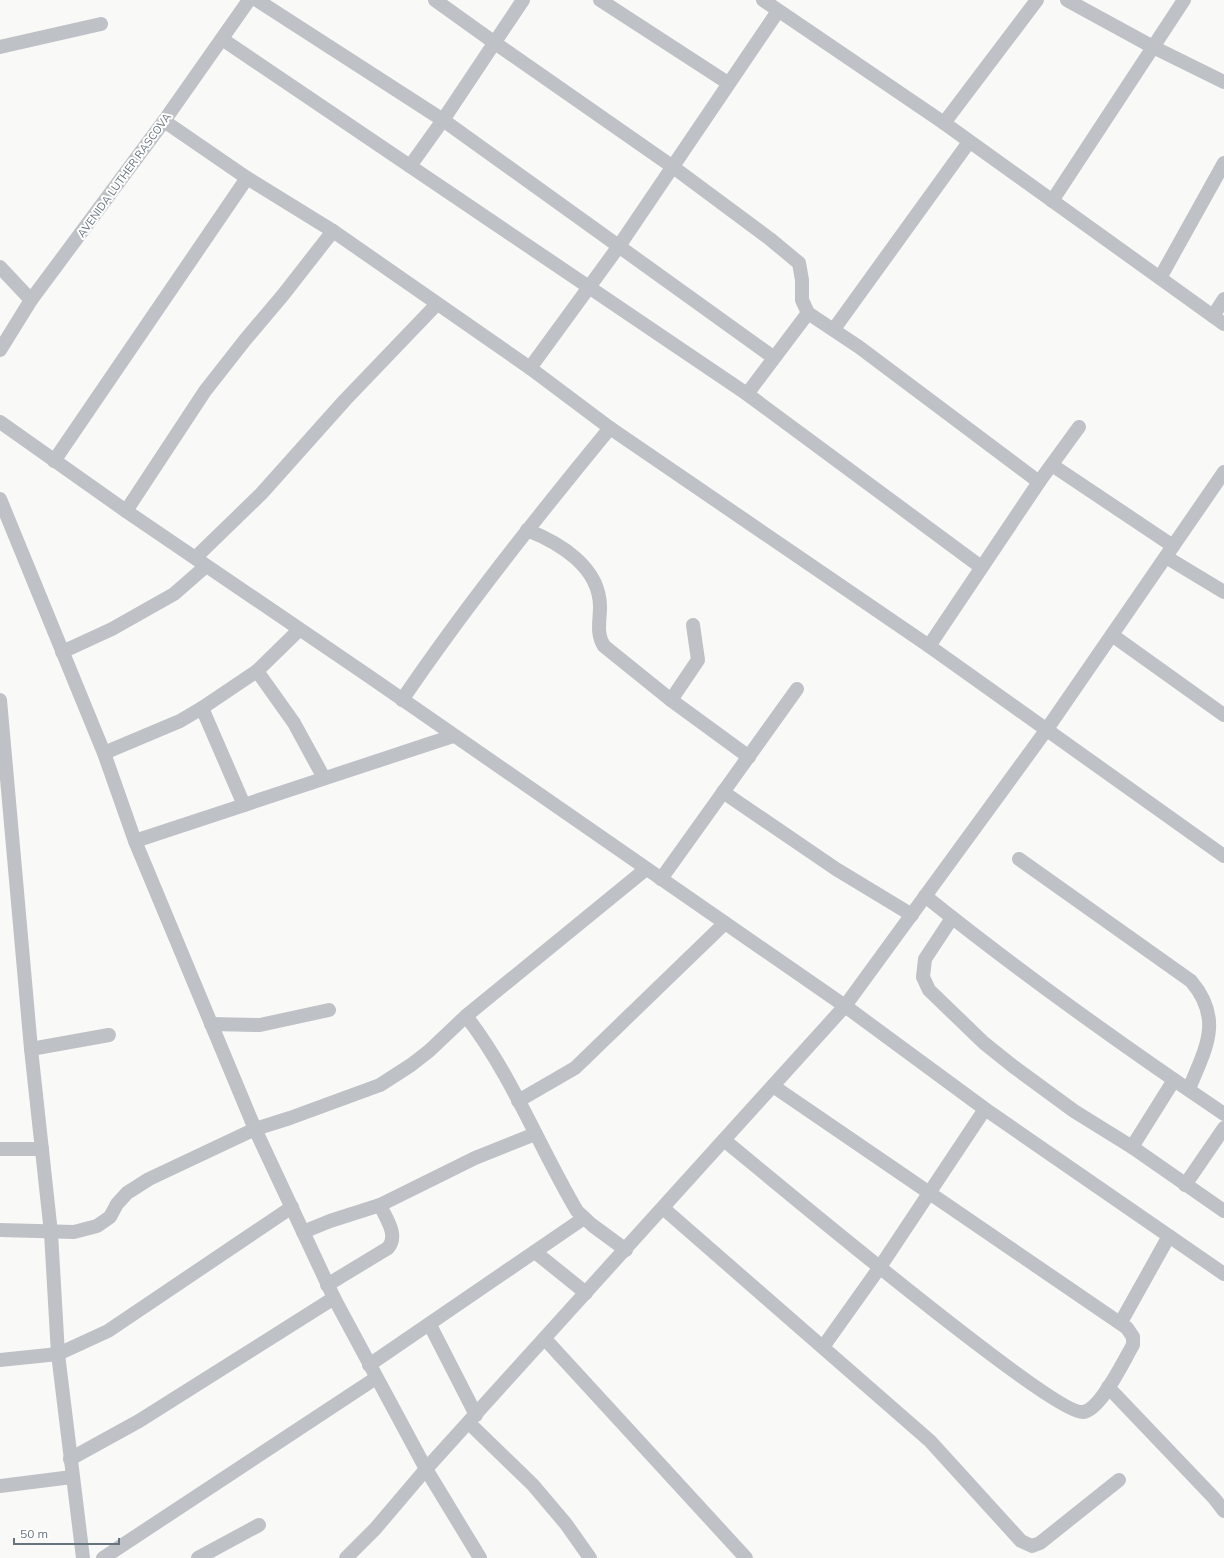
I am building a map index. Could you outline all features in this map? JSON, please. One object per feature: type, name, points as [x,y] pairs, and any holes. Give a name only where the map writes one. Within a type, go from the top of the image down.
[{"type":"street","name":"AVENIDA LUTHER RASCOVA","points":[[0,350],[31,300],[164,121],[249,0]]},
{"type":"street","points":[[257,0],[443,120],[773,357]]},
{"type":"street","points":[[436,0],[494,43],[673,167],[795,259],[800,267],[802,300],[808,313],[834,330],[1039,482]]},
{"type":"street","points":[[410,166],[443,120],[523,0]]},
{"type":"street","points":[[600,0],[728,83]]},
{"type":"street","points":[[763,0],[944,123],[1218,320],[1224,299]]},
{"type":"street","points":[[944,123],[1037,0]]},
{"type":"street","points":[[1067,0],[1153,47],[1224,82]]},
{"type":"street","points":[[1052,201],[1184,0]]},
{"type":"street","points":[[530,368],[619,246],[778,11]]},
{"type":"street","points":[[0,46],[101,24]]},
{"type":"street","points":[[222,39],[588,288],[747,394],[981,567]]},
{"type":"street","points":[[164,121],[247,178],[333,231],[530,368],[610,428],[929,646],[1224,856]]},
{"type":"street","points":[[834,330],[969,142]]},
{"type":"street","points":[[1160,278],[1224,163]]},
{"type":"street","points":[[54,461],[247,178]]},
{"type":"street","points":[[126,511],[205,391],[244,340],[283,295],[333,231]]},
{"type":"street","points":[[0,267],[31,300]]},
{"type":"street","points":[[62,652],[112,629],[174,594],[200,562],[345,400],[437,304]]},
{"type":"street","points":[[747,394],[773,357],[808,313]]},
{"type":"street","points":[[0,422],[126,511],[846,1006],[985,1109],[1224,1274]]},
{"type":"street","points":[[929,646],[1039,482],[1080,427]]},
{"type":"street","points":[[402,700],[438,648],[527,530],[610,428]]},
{"type":"street","points":[[1052,465],[1224,592]]},
{"type":"street","points":[[352,1556],[426,1469],[473,1419],[846,1006],[1047,729],[1224,472]]},
{"type":"street","points":[[0,499],[104,753],[135,841],[255,1129],[327,1285],[426,1469],[480,1558]]},
{"type":"street","points":[[527,530],[561,547],[591,576],[600,595],[600,641],[604,646],[671,700],[749,757]]},
{"type":"street","points":[[671,700],[698,660],[693,625]]},
{"type":"street","points":[[104,753],[180,721],[202,708],[257,670],[299,630]]},
{"type":"street","points":[[1112,635],[1224,715]]},
{"type":"street","points":[[257,670],[290,718],[324,778]]},
{"type":"street","points":[[661,879],[797,689]]},
{"type":"street","points":[[0,704],[51,1233],[58,1354],[83,1558]]},
{"type":"street","points":[[202,708],[244,805]]},
{"type":"street","points":[[135,841],[453,736]]},
{"type":"street","points":[[724,792],[836,869],[912,915]]},
{"type":"street","points":[[1019,859],[1196,986],[1208,1011],[1211,1029],[1189,1090]]},
{"type":"street","points":[[0,1230],[51,1233],[74,1232],[97,1226],[110,1217],[117,1204],[127,1193],[149,1180],[255,1129],[290,1118],[380,1085],[411,1065],[429,1051],[466,1016],[646,868]]},
{"type":"street","points":[[925,896],[952,918],[1174,1080],[1224,1114]]},
{"type":"street","points":[[952,918],[925,959],[923,977],[929,990],[984,1043],[1014,1067],[1074,1111],[1132,1147],[1224,1211]]},
{"type":"street","points":[[518,1101],[575,1068],[725,923]]},
{"type":"street","points":[[211,1024],[260,1025],[329,1010]]},
{"type":"street","points":[[466,1016],[482,1036],[577,1211],[626,1250]]},
{"type":"street","points":[[32,1048],[109,1035]]},
{"type":"street","points":[[1132,1147],[1174,1080]]},
{"type":"street","points":[[724,1140],[826,1225],[982,1347],[1043,1392],[1070,1408],[1080,1412],[1090,1410],[1095,1406],[1133,1345],[1133,1337],[1121,1322],[773,1086]]},
{"type":"street","points":[[823,1347],[931,1193],[985,1109]]},
{"type":"street","points":[[1185,1184],[1224,1128]]},
{"type":"street","points":[[303,1232],[330,1221],[380,1205],[475,1158],[535,1134]]},
{"type":"street","points":[[0,1149],[42,1149]]},
{"type":"street","points":[[327,1285],[388,1248],[393,1243],[393,1234],[380,1205]]},
{"type":"street","points":[[0,1360],[58,1354],[108,1331],[292,1208]]},
{"type":"street","points":[[663,1208],[930,1441],[1021,1540],[1032,1546],[1040,1543],[1120,1480]]},
{"type":"street","points":[[369,1365],[430,1325],[584,1218]]},
{"type":"street","points":[[1121,1322],[1169,1236]]},
{"type":"street","points":[[535,1252],[586,1294]]},
{"type":"street","points":[[70,1459],[139,1421],[334,1298]]},
{"type":"street","points":[[430,1325],[473,1419],[566,1524],[590,1558]]},
{"type":"street","points":[[545,1339],[746,1558]]},
{"type":"street","points":[[103,1558],[376,1378]]},
{"type":"street","points":[[1108,1387],[1214,1498],[1224,1511]]},
{"type":"street","points":[[0,1486],[72,1477]]},
{"type":"street","points":[[198,1558],[259,1525]]}]
